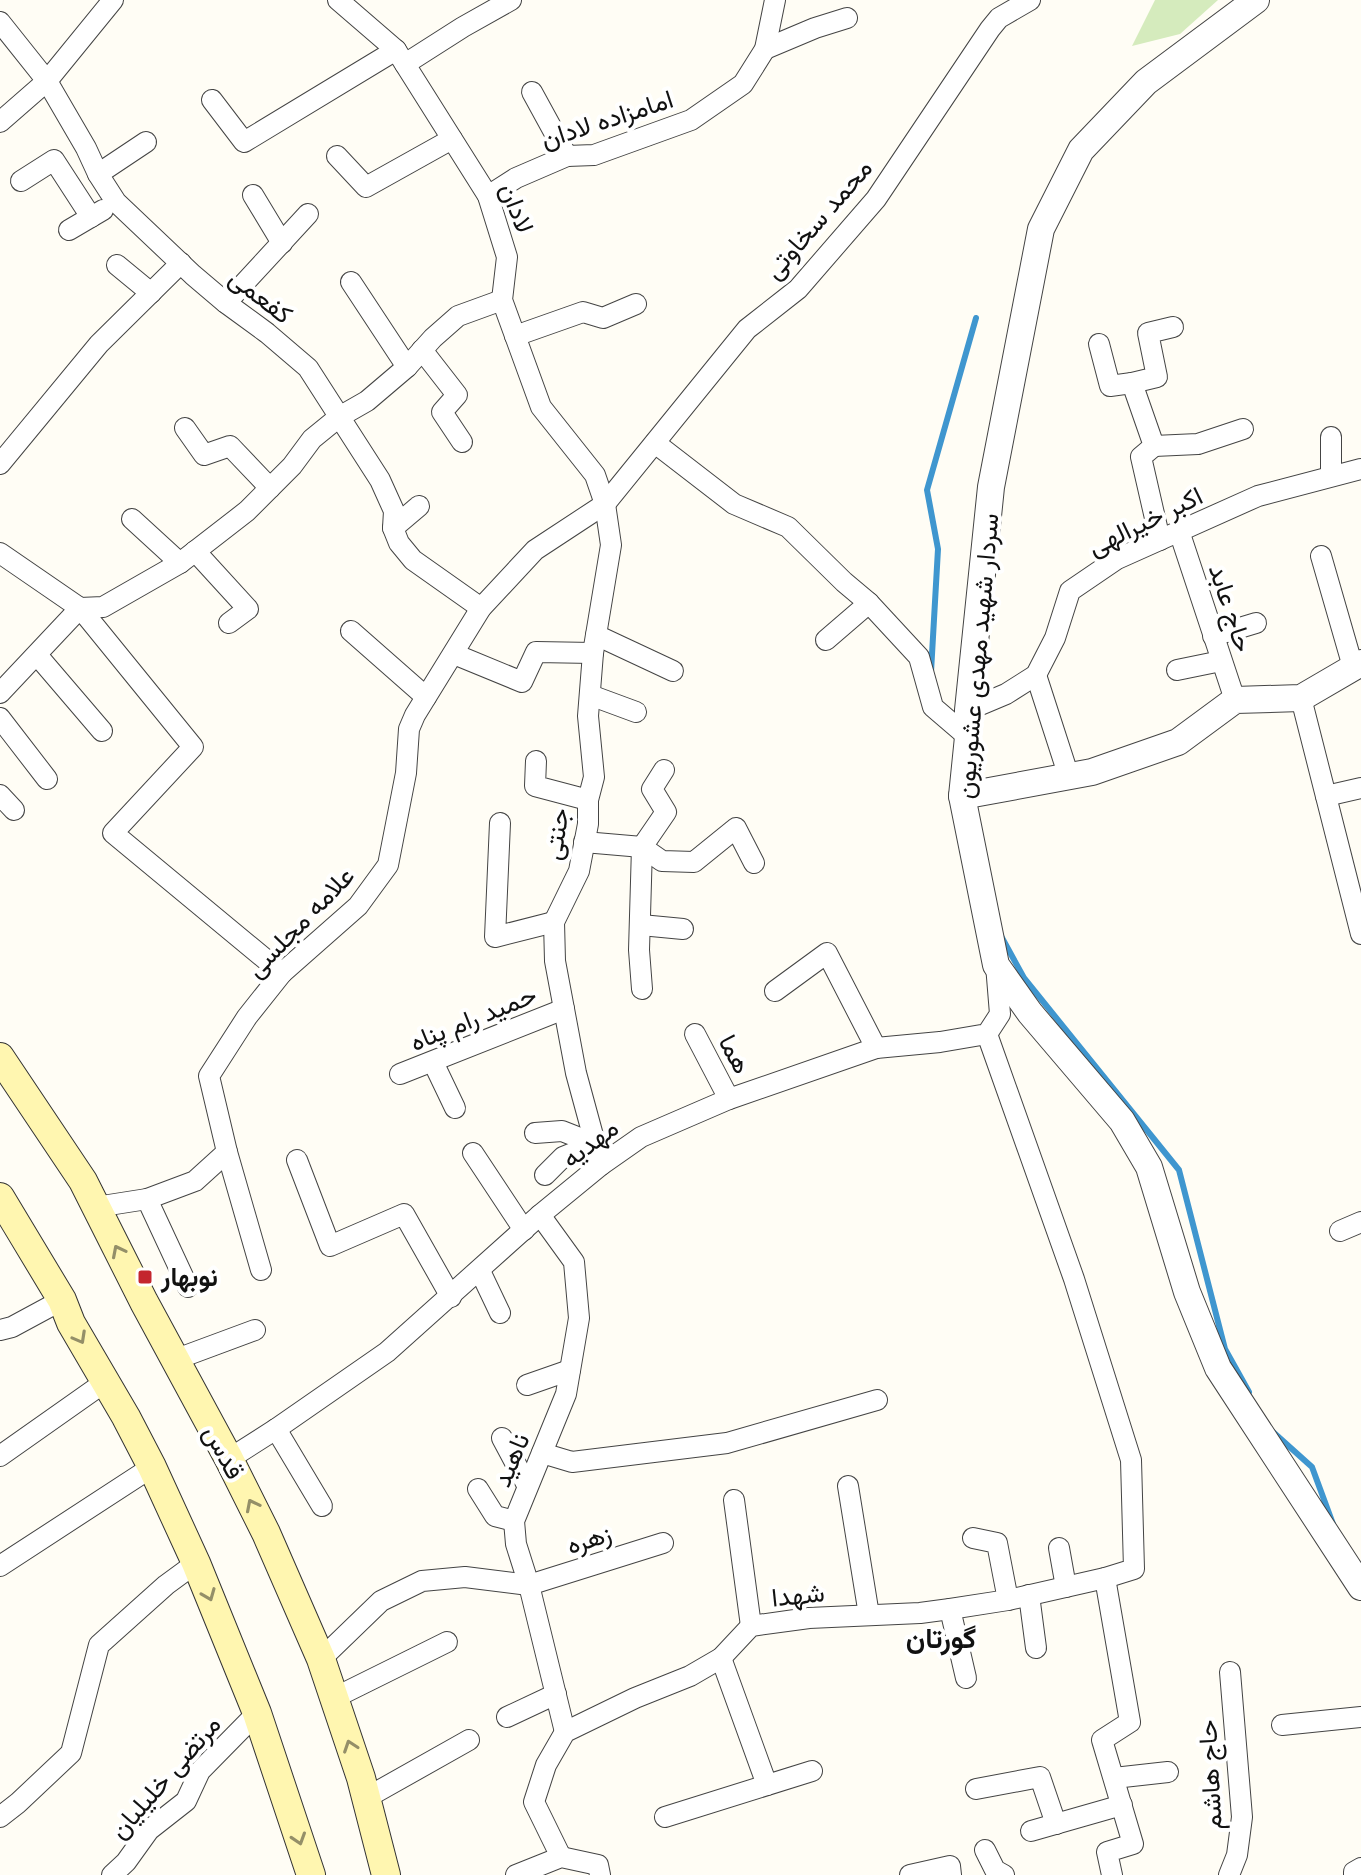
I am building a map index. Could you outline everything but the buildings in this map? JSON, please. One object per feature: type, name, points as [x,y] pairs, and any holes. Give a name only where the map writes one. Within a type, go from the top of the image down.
[{"type":"main road","name":"قدس","points":[[0,1057],[83,1181],[266,1533],[321,1659],[366,1798],[386,1875]]},
{"type":"main road","points":[[5,1217],[62,1300],[71,1323],[152,1467],[196,1563],[257,1713],[311,1875]]},
{"type":"street","points":[[0,122],[47,81],[113,0]]},
{"type":"street","name":"لادان","points":[[338,0],[400,57],[488,196],[507,257],[502,300],[541,407],[595,475],[605,504]]},
{"type":"street","points":[[212,100],[244,142],[511,0]]},
{"type":"street","name":"امامزاده لادان","points":[[488,196],[516,178],[567,156],[594,155],[691,120],[743,84],[765,49],[775,0]]},
{"type":"street","name":"محمد سخاوتی","points":[[605,504],[747,329],[798,289],[876,199],[999,18],[1030,0]]},
{"type":"street","name":"سردار شهید مهدی عشوریون","points":[[1256,0],[1146,82],[1081,150],[1041,229],[991,487],[962,796],[996,965],[1030,1013],[1122,1121],[1149,1167],[1187,1292],[1218,1368],[1360,1583]]},
{"type":"street","points":[[765,49],[847,18]]},
{"type":"street","name":"کفعمی","points":[[0,22],[47,81],[116,202],[226,303],[308,368],[380,480],[394,511],[393,528],[399,543],[413,560],[481,608]]},
{"type":"street","points":[[532,92],[567,156]]},
{"type":"street","points":[[337,156],[366,187],[452,139]]},
{"type":"street","points":[[98,174],[146,142]]},
{"type":"street","points":[[21,181],[54,160],[91,217]]},
{"type":"street","points":[[253,195],[282,243]]},
{"type":"street","points":[[69,230],[116,202]]},
{"type":"street","points":[[226,303],[308,214]]},
{"type":"street","points":[[0,464],[99,344],[181,263]]},
{"type":"street","points":[[117,265],[151,293]]},
{"type":"street","points":[[351,282],[407,367]]},
{"type":"street","points":[[0,693],[80,608],[103,607],[188,557],[247,511],[292,466],[312,439],[339,417],[367,401],[407,367],[458,316],[502,300]]},
{"type":"street","points":[[515,336],[583,312],[603,318],[636,304]]},
{"type":"street","points":[[1099,344],[1110,386],[1132,383],[1157,377],[1148,333],[1173,327]]},
{"type":"street","points":[[422,350],[457,395],[442,412],[462,442]]},
{"type":"street","points":[[1132,383],[1154,446],[1198,444],[1243,429]]},
{"type":"street","points":[[185,428],[204,455],[230,446],[270,488]]},
{"type":"street","points":[[1331,437],[1331,476]]},
{"type":"street","points":[[655,443],[734,504],[788,527],[869,603],[919,657],[933,707],[968,737]]},
{"type":"street","name":"حاج عابد","points":[[1154,446],[1141,457],[1213,636],[1235,700]]},
{"type":"street","name":"اکبر خیرالهی","points":[[1036,675],[1055,638],[1070,591],[1117,559],[1258,496],[1361,469]]},
{"type":"street","name":"علامه مجلسی","points":[[261,1270],[209,1076],[247,1017],[282,973],[358,906],[388,865],[406,773],[409,729],[481,608],[535,550],[605,504]]},
{"type":"street","name":"جنتی","points":[[601,1165],[576,1073],[555,961],[554,922],[579,871],[594,777],[588,716],[594,644],[611,545],[605,504]]},
{"type":"street","points":[[393,528],[419,506]]},
{"type":"street","points":[[132,519],[188,557],[248,609],[229,623]]},
{"type":"street","points":[[0,553],[80,608],[193,747],[113,833],[282,973]]},
{"type":"street","points":[[962,796],[1092,772],[1178,742],[1235,700],[1301,698],[1357,665],[1321,556]]},
{"type":"street","points":[[826,640],[869,603]]},
{"type":"street","points":[[1213,636],[1256,623]]},
{"type":"street","points":[[351,631],[426,697]]},
{"type":"street","points":[[454,654],[522,682],[536,652],[594,644],[673,671]]},
{"type":"street","points":[[37,655],[102,731]]},
{"type":"street","points":[[1177,670],[1221,661]]},
{"type":"street","points":[[968,710],[1006,694],[1036,675],[1069,777]]},
{"type":"street","points":[[590,695],[636,712]]},
{"type":"street","points":[[1301,698],[1356,895],[1361,934]]},
{"type":"street","points":[[0,718],[47,779]]},
{"type":"street","points":[[536,761],[535,786],[588,800]]},
{"type":"street","points":[[642,989],[639,950],[642,847],[666,812],[652,789],[664,770]]},
{"type":"street","points":[[1326,796],[1361,788]]},
{"type":"street","points":[[500,823],[495,937],[554,922]]},
{"type":"street","points":[[584,842],[642,847],[662,861],[694,862],[736,828],[754,863]]},
{"type":"street","points":[[641,925],[683,929]]},
{"type":"street","points":[[775,991],[827,953],[876,1048]]},
{"type":"street","points":[[987,1034],[1000,1014],[996,965]]},
{"type":"street","name":"حمید رام پناه","points":[[400,1074],[564,1009]]},
{"type":"street","name":"هما","points":[[695,1034],[729,1099]]},
{"type":"street","name":"مهدیه","points":[[229,1459],[387,1352],[540,1215],[641,1137],[729,1099],[876,1048],[987,1034]]},
{"type":"street","name":"شهدا","points":[[565,1732],[635,1698],[690,1676],[721,1658],[751,1626],[809,1618],[950,1609],[1008,1600],[1134,1569],[1131,1460],[1074,1279],[987,1034]]},
{"type":"street","points":[[433,1062],[455,1108]]},
{"type":"street","points":[[535,1133],[562,1131],[595,1144]]},
{"type":"street","points":[[545,1175],[563,1157],[595,1144]]},
{"type":"street","points":[[96,1207],[147,1199],[195,1181],[227,1152]]},
{"type":"street","points":[[473,1153],[524,1230]]},
{"type":"street","points":[[297,1160],[330,1246],[404,1214],[451,1297]]},
{"type":"street","points":[[147,1199],[188,1287]]},
{"type":"street","name":"ناهید","points":[[540,1215],[574,1262],[579,1318],[566,1394],[514,1521],[516,1544],[565,1732]]},
{"type":"street","points":[[1340,1231],[1361,1222]]},
{"type":"street","points":[[480,1271],[500,1313]]},
{"type":"street","points":[[0,1330],[12,1327],[62,1300]]},
{"type":"street","points":[[174,1360],[255,1330]]},
{"type":"street","points":[[527,1385],[570,1370]]},
{"type":"street","points":[[0,1456],[105,1382]]},
{"type":"street","points":[[542,1453],[572,1462],[727,1443],[877,1400]]},
{"type":"street","points":[[276,1429],[322,1506]]},
{"type":"street","points":[[502,1438],[527,1485]]},
{"type":"street","points":[[0,1566],[152,1467]]},
{"type":"street","points":[[848,1486],[869,1615]]},
{"type":"street","points":[[478,1489],[495,1516],[514,1521]]},
{"type":"street","points":[[734,1500],[751,1626]]},
{"type":"street","points":[[973,1538],[997,1543],[1008,1600]]},
{"type":"street","name":"زهره","points":[[529,1585],[663,1543]]},
{"type":"street","points":[[1059,1548],[1066,1587]]},
{"type":"street","points":[[0,1817],[71,1753],[99,1645],[166,1585],[196,1563]]},
{"type":"street","points":[[321,1659],[381,1601],[422,1581],[465,1577],[529,1585]]},
{"type":"street","points":[[1105,1578],[1130,1722],[1102,1740],[1133,1844],[1107,1852],[1112,1875]]},
{"type":"street","points":[[1029,1595],[1036,1648]]},
{"type":"street","points":[[950,1609],[966,1678]]},
{"type":"street","points":[[334,1698],[447,1642]]},
{"type":"street","points":[[721,1658],[767,1785]]},
{"type":"street","name":"حاج هاشم","points":[[1229,1875],[1237,1855],[1242,1817],[1230,1672]]},
{"type":"street","points":[[507,1717],[556,1694]]},
{"type":"street","name":"مرتضی خلیلیان","points":[[125,1871],[149,1830],[186,1801],[200,1771],[257,1713]]},
{"type":"street","points":[[1282,1725],[1361,1717]]},
{"type":"street","points":[[561,1857],[534,1802],[546,1765],[565,1732]]},
{"type":"street","points":[[366,1798],[469,1740]]},
{"type":"street","points":[[665,1817],[812,1771]]},
{"type":"street","points":[[1114,1778],[1168,1772]]},
{"type":"street","points":[[976,1789],[1040,1777],[1056,1824]]},
{"type":"street","points":[[1031,1831],[1122,1805]]},
{"type":"street","points":[[985,1850],[995,1870],[1004,1875]]},
{"type":"street","points":[[516,1875],[561,1857],[598,1865],[600,1875]]},
{"type":"street","points":[[910,1875],[950,1866],[951,1875]]},
{"type":"street","points":[[1354,1875],[1361,1868]]},
{"type":"green space","points":[[1155,0],[1218,0],[1180,34],[1132,46]]},
{"type":"waterway","points":[[931,672],[938,549],[927,490],[976,318]]},
{"type":"waterway","points":[[1001,936],[1024,978],[1179,1170],[1225,1349],[1249,1392]]},
{"type":"waterway","points":[[1273,1432],[1312,1467],[1333,1524]]},
{"type":"place","name":"نوبهار","points":[[145,1277]]},
{"type":"district","name":"گورتان","points":[[941,1638]]}]
